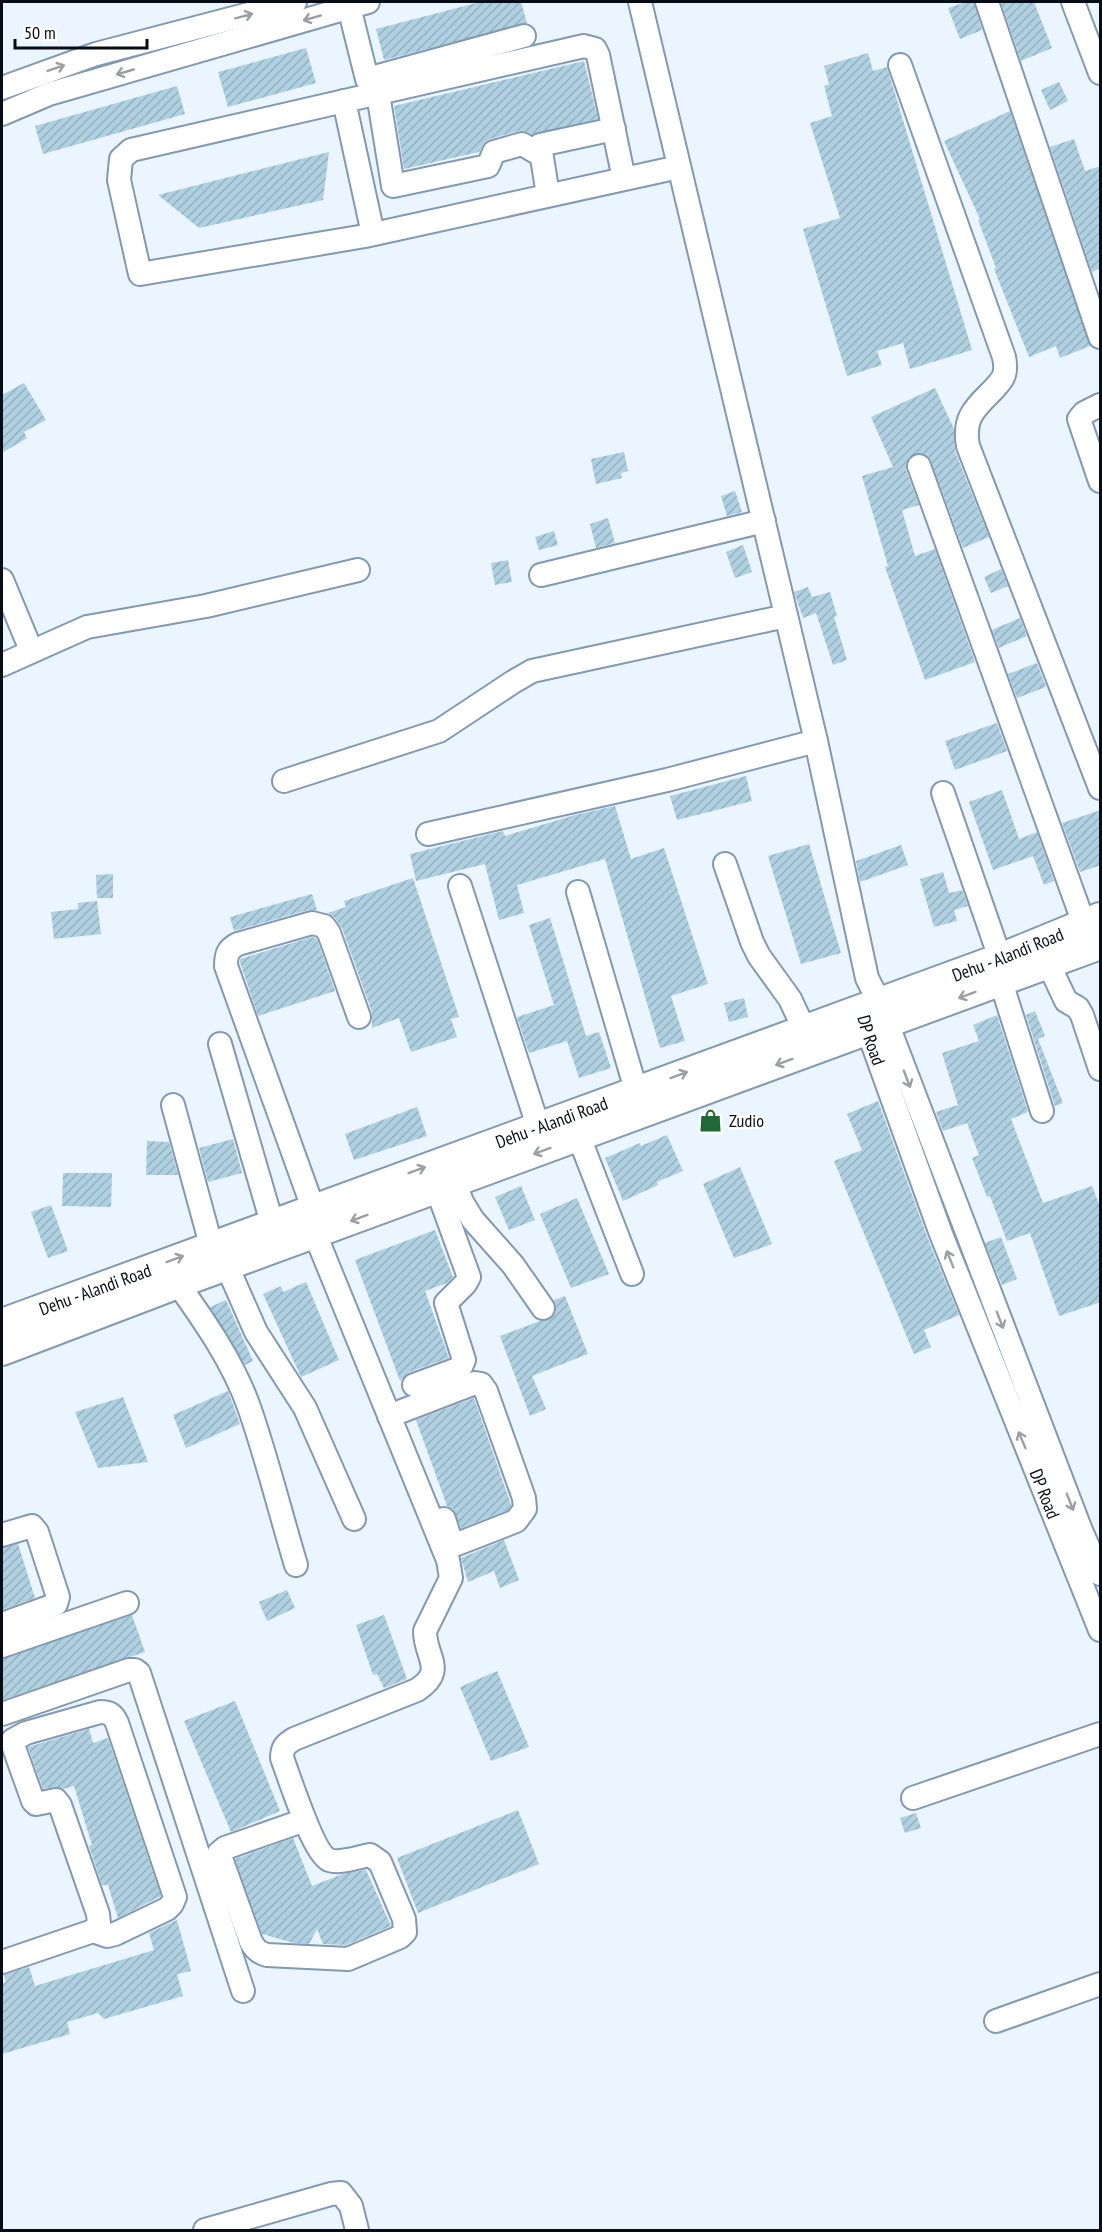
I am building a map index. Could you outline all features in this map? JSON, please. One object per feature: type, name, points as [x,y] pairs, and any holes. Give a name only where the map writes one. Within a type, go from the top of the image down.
[{"type":"main road","name":"Dehu - Alandi Road","points":[[1001,970],[1049,965],[1095,928]]},
{"type":"main road","name":"Dehu - Alandi Road","points":[[2,1323],[219,1256],[314,1221],[538,1126],[804,1029],[1001,970],[1095,928]]},
{"type":"main road","name":"Dehu - Alandi Road","points":[[2,1351],[178,1284],[272,1223],[314,1221],[446,1186],[579,1137],[872,1009]]},
{"type":"street","points":[[2,88],[96,54],[294,2]]},
{"type":"street","name":"DP Road","points":[[640,2],[816,741],[872,1009],[1081,1553],[1101,1630]]},
{"type":"street","points":[[987,2],[1101,337]]},
{"type":"street","points":[[1073,2],[1101,73]]},
{"type":"street","points":[[2,114],[49,94],[358,4],[367,79],[524,36]]},
{"type":"street","points":[[624,179],[598,55],[590,47],[584,46],[131,150],[121,159],[119,180],[140,274],[373,234],[680,167]]},
{"type":"street","points":[[900,65],[1004,357],[1005,373],[1001,381],[974,409],[968,420],[965,431],[968,446],[1101,788]]},
{"type":"street","points":[[378,94],[393,186],[488,166],[494,152],[522,144],[541,155]]},
{"type":"street","points":[[344,101],[373,234]]},
{"type":"street","points":[[548,195],[540,146],[614,129]]},
{"type":"street","points":[[1101,405],[1084,413],[1079,419],[1101,481]]},
{"type":"street","points":[[919,466],[1095,928]]},
{"type":"street","points":[[541,575],[764,521]]},
{"type":"street","points":[[2,665],[31,650],[87,627],[206,606],[358,570]]},
{"type":"street","points":[[2,580],[31,650]]},
{"type":"street","points":[[284,781],[439,731],[532,671],[786,616]]},
{"type":"street","points":[[428,834],[667,780],[816,741]]},
{"type":"street","points":[[943,794],[1001,970],[1042,1111]]},
{"type":"street","points":[[725,864],[752,942],[759,956],[790,999],[804,1029]]},
{"type":"street","points":[[460,886],[538,1126]]},
{"type":"street","points":[[578,892],[636,1090]]},
{"type":"street","points":[[305,1820],[225,1848],[219,1853],[250,1942],[255,1949],[267,1955],[337,1960],[356,1957],[400,1937],[405,1932],[404,1919],[380,1862],[370,1855],[331,1861],[320,1851],[305,1820],[282,1758],[282,1750],[286,1743],[417,1690],[432,1677],[432,1661],[425,1639],[425,1631],[448,1586],[451,1568],[389,1416],[314,1221],[226,966],[226,956],[230,948],[238,944],[312,923],[324,926],[329,933],[359,1017]]},
{"type":"street","points":[[1049,965],[1066,1001],[1078,1008],[1082,1015],[1101,1069]]},
{"type":"street","points":[[220,1044],[272,1223]]},
{"type":"street","points":[[173,1105],[219,1256],[256,1332],[305,1408],[354,1519]]},
{"type":"street","points":[[579,1137],[632,1274]]},
{"type":"street","points":[[446,1186],[462,1202],[472,1220],[513,1265],[543,1308]]},
{"type":"street","points":[[414,1385],[455,1370],[464,1360],[446,1303],[469,1277],[446,1186]]},
{"type":"street","points":[[178,1284],[233,1371],[249,1406],[296,1564]]},
{"type":"street","points":[[389,1416],[475,1383],[481,1384],[486,1391],[524,1498],[525,1509],[516,1521],[458,1544],[450,1538],[429,1476],[426,1472],[413,1475]]},
{"type":"street","points":[[2,1534],[32,1526],[37,1532],[58,1597],[56,1604],[2,1624]]},
{"type":"street","name":"DP Road","points":[[1081,1553],[1101,1574]]},
{"type":"street","points":[[2,1646],[127,1603]]},
{"type":"street","points":[[2,1714],[129,1670],[135,1670],[141,1678],[243,1991]]},
{"type":"street","points":[[2,1962],[93,1931],[99,1924],[98,1914],[60,1805],[56,1800],[41,1804],[33,1801],[13,1740],[26,1733],[100,1712],[108,1712],[114,1716],[117,1723],[175,1897],[172,1905],[155,1916],[115,1934],[107,1936],[93,1931]]},
{"type":"street","points":[[913,1798],[1101,1734]]},
{"type":"street","points":[[147,1813],[181,1801]]},
{"type":"street","points":[[996,2021],[1101,1984]]},
{"type":"street","points":[[205,2230],[341,2193],[351,2206],[357,2230]]},
{"type":"building","points":[[480,2],[521,2],[527,23],[384,60],[376,29]]},
{"type":"building","points":[[974,2],[982,30],[960,39],[948,8]]},
{"type":"building","points":[[1001,2],[1034,2],[1052,48],[1021,61]]},
{"type":"building","points":[[306,48],[316,83],[228,107],[218,72]]},
{"type":"building","points":[[868,53],[873,71],[887,67],[972,350],[910,369],[903,343],[877,351],[882,365],[847,376],[803,229],[840,218],[810,123],[832,116],[824,86],[829,84],[824,66]]},
{"type":"building","points":[[584,61],[598,119],[532,134],[518,131],[490,139],[485,142],[479,152],[404,169],[394,106]]},
{"type":"building","points":[[1059,82],[1068,101],[1050,110],[1041,90]]},
{"type":"building","points":[[177,86],[185,114],[43,154],[35,126]]},
{"type":"building","points":[[1010,111],[1090,346],[1060,358],[1056,346],[1029,357],[994,269],[996,268],[978,220],[980,219],[944,141]]},
{"type":"building","points":[[1074,139],[1085,171],[1101,166],[1101,268],[1092,272],[1050,147]]},
{"type":"building","points":[[329,152],[323,200],[199,228],[158,195]]},
{"type":"building","points":[[24,383],[46,420],[24,432],[27,438],[2,453],[2,395]]},
{"type":"building","points":[[935,388],[954,429],[955,451],[989,537],[963,548],[931,461],[927,455],[921,453],[909,457],[906,470],[919,505],[902,510],[915,556],[935,549],[975,662],[925,680],[885,567],[888,566],[862,476],[893,467],[871,417]]},
{"type":"building","points":[[624,452],[628,471],[621,473],[622,478],[596,484],[591,459]]},
{"type":"building","points":[[735,491],[742,512],[727,516],[721,496]]},
{"type":"building","points":[[608,518],[615,543],[596,548],[590,524]]},
{"type":"building","points":[[554,531],[558,545],[539,550],[535,537]]},
{"type":"building","points":[[743,545],[752,572],[735,578],[726,552]]},
{"type":"building","points":[[508,560],[512,582],[495,585],[491,563]]},
{"type":"building","points":[[1001,569],[1008,586],[991,593],[984,577]]},
{"type":"building","points":[[808,587],[812,597],[830,592],[837,616],[834,617],[847,660],[833,665],[816,613],[803,618],[794,592]]},
{"type":"building","points":[[1020,618],[1027,636],[999,648],[992,630]]},
{"type":"building","points":[[1037,663],[1046,687],[1017,698],[1008,674]]},
{"type":"building","points":[[997,723],[1007,751],[955,770],[945,741]]},
{"type":"building","points":[[746,776],[752,801],[677,820],[670,796]]},
{"type":"building","points":[[1002,790],[1019,839],[1037,832],[1054,881],[1044,885],[1033,856],[993,870],[969,802]]},
{"type":"building","points":[[615,806],[631,859],[664,848],[708,984],[671,996],[685,1041],[660,1048],[605,859],[517,885],[524,913],[499,920],[485,864],[416,881],[410,854],[503,831],[505,836],[575,815]]},
{"type":"building","points":[[1101,810],[1101,865],[1080,872],[1062,823]]},
{"type":"building","points":[[809,844],[841,953],[801,964],[768,856]]},
{"type":"building","points":[[901,845],[908,865],[860,882],[856,861]]},
{"type":"building","points":[[943,872],[949,893],[962,890],[968,906],[954,910],[957,921],[934,927],[920,879]]},
{"type":"building","points":[[113,874],[113,898],[97,898],[96,875]]},
{"type":"building","points":[[413,878],[459,1017],[451,1019],[457,1037],[411,1052],[399,1018],[372,1028],[372,1012],[342,928],[328,913],[346,907],[344,901]]},
{"type":"building","points":[[312,894],[317,910],[308,910],[234,931],[230,917]]},
{"type":"building","points":[[97,901],[101,934],[54,939],[51,912],[78,909],[78,903]]},
{"type":"building","points":[[550,918],[586,1036],[599,1032],[611,1068],[579,1078],[567,1041],[529,1053],[517,1017],[554,1005],[529,925]]},
{"type":"building","points":[[312,937],[317,939],[335,991],[258,1016],[240,959]]},
{"type":"building","points":[[744,998],[748,1017],[729,1022],[724,1003]]},
{"type":"building","points":[[1035,1011],[1045,1036],[1038,1039],[1063,1103],[1055,1106],[1026,1015]]},
{"type":"building","points":[[997,1015],[1028,1112],[1011,1119],[1043,1203],[1092,1186],[1101,1209],[1101,1302],[1059,1316],[1030,1233],[1007,1241],[990,1196],[987,1197],[972,1158],[979,1155],[967,1123],[943,1131],[936,1112],[958,1105],[942,1053],[979,1041],[973,1025]]},
{"type":"building","points":[[878,1101],[928,1239],[959,1315],[924,1330],[931,1347],[914,1354],[834,1161],[862,1150],[847,1114]]},
{"type":"building","points":[[417,1107],[427,1136],[354,1160],[345,1134]]},
{"type":"building","points":[[667,1135],[683,1171],[623,1201],[605,1158],[640,1143],[641,1146]]},
{"type":"building","points":[[233,1139],[242,1173],[208,1182],[199,1148]]},
{"type":"building","points":[[147,1141],[169,1142],[178,1175],[146,1175]]},
{"type":"building","points":[[740,1167],[772,1244],[734,1258],[703,1184]]},
{"type":"building","points":[[63,1173],[112,1173],[111,1207],[62,1206]]},
{"type":"building","points":[[521,1186],[535,1220],[509,1230],[495,1197]]},
{"type":"building","points":[[577,1198],[609,1274],[571,1288],[540,1214]]},
{"type":"building","points":[[51,1205],[68,1251],[48,1258],[31,1212]]},
{"type":"building","points":[[435,1230],[453,1277],[447,1283],[425,1291],[449,1358],[409,1372],[400,1381],[355,1260]]},
{"type":"building","points":[[1001,1237],[1017,1279],[1002,1285],[985,1243]]},
{"type":"building","points":[[306,1282],[339,1360],[301,1377],[263,1294],[281,1286],[283,1292]]},
{"type":"building","points":[[565,1296],[588,1354],[532,1376],[546,1409],[530,1416],[500,1336],[550,1319],[555,1313],[554,1300]]},
{"type":"building","points":[[226,1300],[253,1361],[245,1365],[210,1307]]},
{"type":"building","points":[[228,1391],[240,1424],[186,1448],[173,1415]]},
{"type":"building","points":[[123,1397],[148,1462],[98,1468],[75,1412]]},
{"type":"building","points":[[474,1398],[511,1505],[508,1510],[461,1528],[453,1509],[447,1506],[416,1420]]},
{"type":"building","points":[[504,1540],[519,1580],[500,1588],[494,1571],[468,1582],[461,1558]]},
{"type":"building","points":[[18,1544],[35,1598],[2,1610],[2,1548]]},
{"type":"building","points":[[287,1590],[295,1608],[267,1621],[259,1602]]},
{"type":"building","points":[[132,1615],[145,1652],[2,1700],[2,1659]]},
{"type":"building","points":[[384,1615],[407,1679],[384,1688],[377,1674],[373,1675],[356,1625]]},
{"type":"building","points":[[497,1671],[529,1747],[491,1761],[460,1687]]},
{"type":"building","points":[[235,1701],[280,1811],[231,1832],[184,1721]]},
{"type":"building","points":[[89,1729],[93,1743],[108,1738],[161,1896],[118,1918],[108,1885],[102,1885],[89,1846],[92,1845],[74,1786],[63,1789],[54,1787],[43,1789],[28,1747]]},
{"type":"building","points":[[518,1810],[539,1864],[418,1913],[397,1858]]},
{"type":"building","points":[[916,1813],[921,1828],[905,1833],[900,1818]]},
{"type":"building","points":[[293,1838],[312,1886],[343,1874],[366,1870],[391,1926],[346,1945],[323,1944],[317,1929],[309,1944],[294,1943],[262,1934],[235,1859]]},
{"type":"building","points":[[177,1920],[191,1971],[177,1974],[183,1996],[104,2019],[98,2013],[67,2022],[70,2034],[2,2054],[2,1983],[6,1982],[4,1975],[29,1967],[35,1986],[154,1950],[149,1933]]},
{"type":"place","name":"Zudio","points":[[711,1120]]}]
